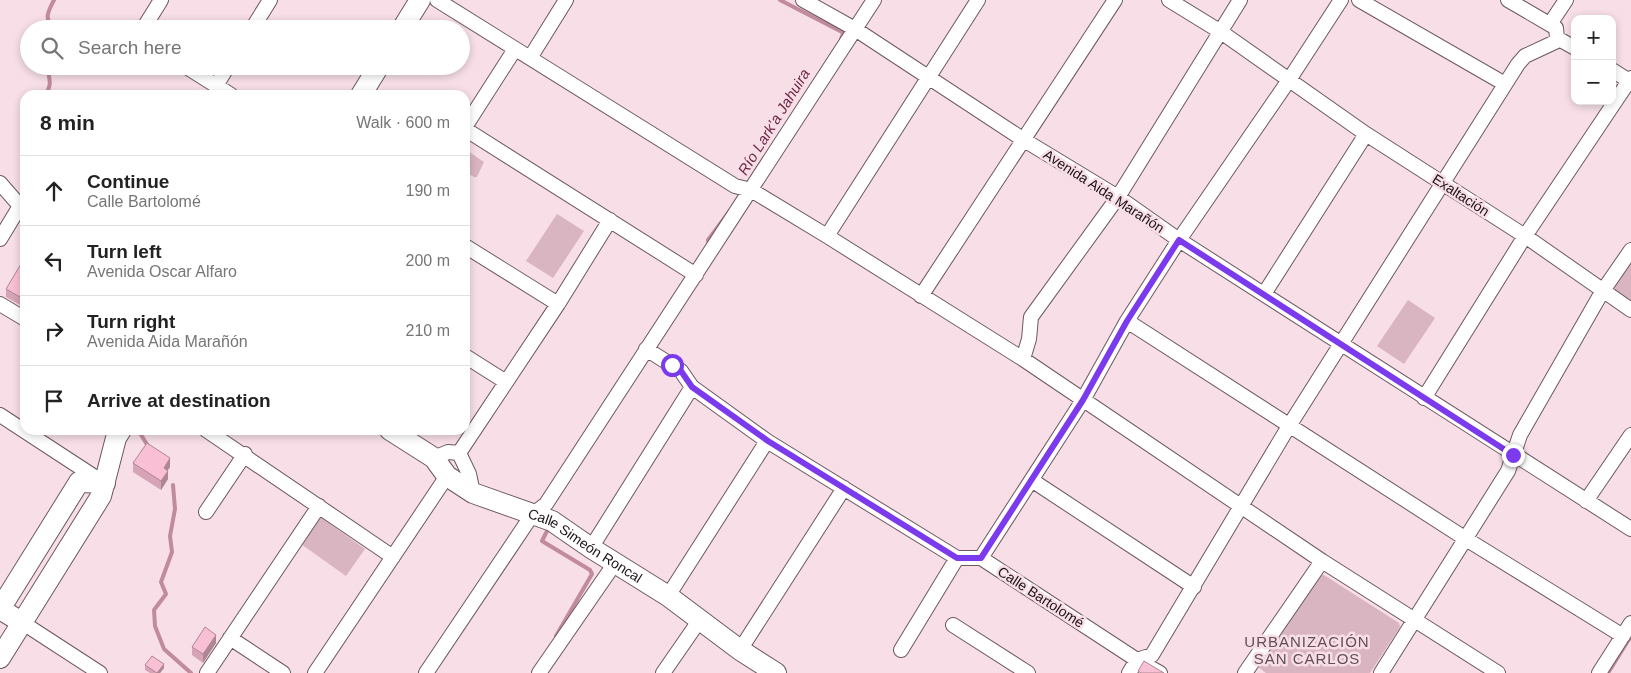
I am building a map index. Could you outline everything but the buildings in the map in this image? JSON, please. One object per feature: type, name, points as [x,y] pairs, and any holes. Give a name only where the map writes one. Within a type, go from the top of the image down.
[{"type":"street","points":[[149,20],[161,0]]},
{"type":"street","points":[[258,20],[270,0]]},
{"type":"street","points":[[408,20],[420,0]]},
{"type":"street","points":[[437,0],[469,20]]},
{"type":"street","points":[[530,58],[566,0]]},
{"type":"street","name":"Avenida Aida Marañón","points":[[803,0],[855,29],[1024,140],[1118,197],[1179,240],[1631,529]]},
{"type":"street","points":[[426,673],[532,515],[546,504],[874,0]]},
{"type":"street","points":[[827,236],[978,0]]},
{"type":"street","points":[[921,296],[1115,0]]},
{"type":"street","name":"Exaltación","points":[[1169,0],[1220,32],[1366,134],[1525,236],[1602,292],[1631,310]]},
{"type":"street","points":[[1022,359],[1029,339],[1031,317],[1118,197],[1240,0]]},
{"type":"street","points":[[646,349],[681,371],[692,387],[768,441],[957,558],[981,558],[1033,481],[1083,400],[1127,321],[1179,240],[1290,80],[1341,0]]},
{"type":"street","points":[[1359,0],[1504,84]]},
{"type":"street","points":[[1508,0],[1556,28],[1558,38],[1571,46]]},
{"type":"street","points":[[1547,22],[1566,0]]},
{"type":"street","points":[[470,21],[736,186],[751,190],[827,236],[1022,359],[1322,561],[1494,672]]},
{"type":"street","points":[[1129,673],[1137,660],[1152,655],[1289,426],[1504,84],[1525,56],[1551,45],[1558,38]]},
{"type":"street","points":[[470,120],[515,49]]},
{"type":"street","points":[[1424,398],[1525,236],[1630,80],[1616,72]]},
{"type":"street","points":[[199,75],[223,90]]},
{"type":"street","points":[[216,86],[223,75]]},
{"type":"street","points":[[364,90],[373,75]]},
{"type":"street","points":[[470,131],[696,275]]},
{"type":"street","points":[[1264,294],[1366,134]]},
{"type":"street","points":[[0,183],[20,205]]},
{"type":"street","points":[[0,239],[20,210]]},
{"type":"street","points":[[459,453],[558,304],[610,220]]},
{"type":"street","points":[[470,249],[558,304]]},
{"type":"street","points":[[1381,673],[1508,471],[1520,435],[1602,292],[1631,250]]},
{"type":"street","points":[[0,304],[20,316]]},
{"type":"street","points":[[1127,321],[1466,539],[1623,636]]},
{"type":"street","points":[[470,359],[506,382]]},
{"type":"street","points":[[591,548],[692,387]]},
{"type":"street","points":[[0,415],[20,428]]},
{"type":"street","points":[[31,435],[104,483]]},
{"type":"street","points":[[0,658],[101,496],[118,435]]},
{"type":"street","points":[[214,435],[245,454],[393,557]]},
{"type":"street","name":"Calle Simeón Roncal","points":[[398,435],[434,458],[447,476],[473,493],[552,521],[614,563],[668,596],[772,672]]},
{"type":"street","points":[[1586,501],[1631,435]]},
{"type":"street","points":[[668,596],[768,441]]},
{"type":"street","points":[[434,458],[448,452],[459,453]]},
{"type":"street","points":[[459,453],[469,474],[473,493]]},
{"type":"street","points":[[206,512],[245,454]]},
{"type":"street","points":[[315,673],[447,476]]},
{"type":"street","points":[[1033,481],[1194,587]]},
{"type":"street","points":[[99,673],[0,609],[79,482],[104,483]]},
{"type":"street","points":[[740,650],[844,488]]},
{"type":"street","points":[[207,673],[319,506]]},
{"type":"street","points":[[901,650],[957,558]]},
{"type":"street","name":"Calle Bartolomé","points":[[981,558],[1160,673]]},
{"type":"street","points":[[1245,673],[1322,561]]},
{"type":"street","points":[[539,673],[614,563]]},
{"type":"street","points":[[663,673],[699,620]]},
{"type":"street","points":[[1599,673],[1631,623]]},
{"type":"street","points":[[953,625],[1028,673]]},
{"type":"street","points":[[230,638],[283,673]]},
{"type":"shaded area","points":[[470,152],[484,162],[477,177],[470,175]]},
{"type":"shaded area","points":[[557,214],[584,231],[553,278],[526,261]]},
{"type":"shaded area","points":[[1631,263],[1631,301],[1613,289]]},
{"type":"shaded area","points":[[1408,300],[1435,318],[1404,364],[1377,346]]},
{"type":"shaded area","points":[[320,517],[365,549],[346,576],[301,544]]},
{"type":"shaded area","points":[[1324,575],[1399,623],[1400,627],[1370,673],[1266,673],[1258,667],[1318,576]]},
{"type":"waterway","name":"Río Lark’a Jahuira","points":[[48,20],[48,15],[54,0]]},
{"type":"waterway","name":"Río Lark’a Jahuira","points":[[780,0],[842,32],[841,39]]},
{"type":"waterway","name":"Río Lark’a Jahuira","points":[[47,90],[50,84],[48,75]]},
{"type":"waterway","name":"Río Lark’a Jahuira","points":[[709,245],[708,240],[729,212]]},
{"type":"waterway","name":"Río Lark’a Jahuira","points":[[141,435],[148,446]]},
{"type":"waterway","name":"Río Lark’a Jahuira","points":[[173,485],[175,509],[170,536],[172,552],[161,582],[166,594],[154,610],[155,626],[164,649],[191,673]]},
{"type":"waterway","points":[[549,527],[542,541],[590,570],[592,574],[556,636]]},
{"type":"waterway","name":"Río Lark’a Jahuira","points":[[1608,673],[1631,636]]},
{"type":"district","name":"URBANIZACIÓN SAN CARLOS","points":[[1307,650]]},
{"type":"route","points":[[672,365],[681,371],[692,387],[768,441],[957,558],[981,558],[1033,481],[1083,400],[1127,321],[1179,240],[1513,455]]}]
